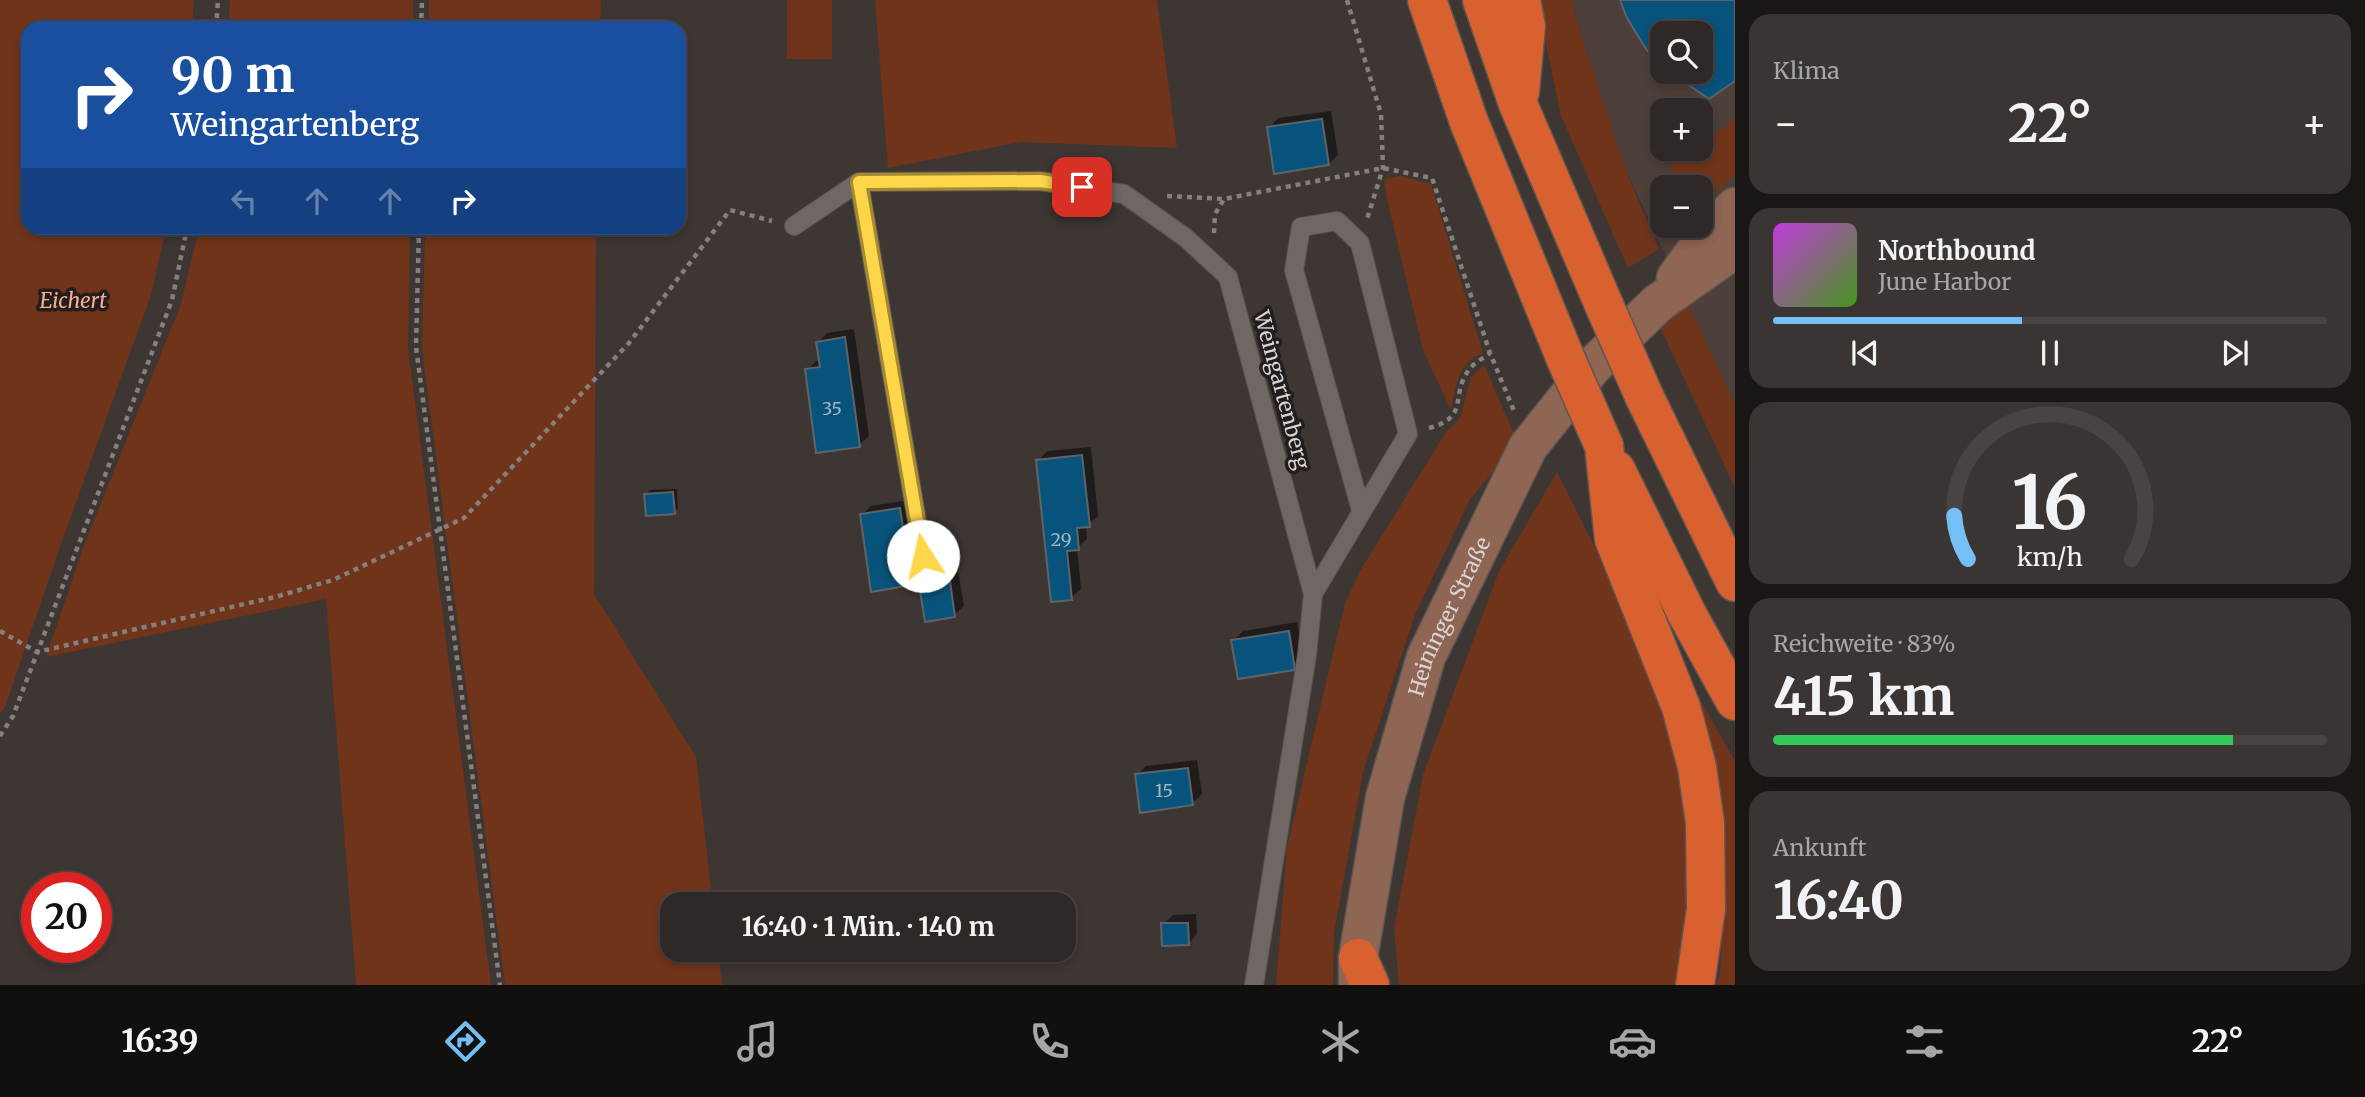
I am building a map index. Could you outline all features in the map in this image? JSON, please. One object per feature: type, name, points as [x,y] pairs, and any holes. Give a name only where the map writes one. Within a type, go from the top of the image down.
[{"type":"highway","points":[[1427,0],[1469,122],[1604,446],[1687,614],[1735,701]]},
{"type":"highway","points":[[1482,0],[1518,104],[1604,305],[1645,398],[1735,582]]},
{"type":"highway","points":[[1518,104],[1526,26],[1521,0]]},
{"type":"highway","points":[[1604,446],[1614,539],[1681,707],[1697,767],[1705,823],[1706,909],[1695,985]]},
{"type":"main road","name":"Heininger Straße","points":[[1658,303],[1710,231],[1735,207]]},
{"type":"main road","name":"Heininger Straße","points":[[1362,976],[1385,798],[1426,657],[1528,447],[1592,367],[1658,303],[1735,249]]},
{"type":"lane","name":"Weingartenberg","points":[[859,182],[1040,181],[1124,194],[1186,238],[1228,277],[1313,594],[1307,655],[1254,985]]},
{"type":"lane","points":[[794,226],[859,182],[923,556]]},
{"type":"lane","points":[[1313,594],[1408,434],[1360,243],[1337,221],[1301,227],[1294,270],[1361,510]]},
{"type":"path","points":[[216,21],[218,0]]},
{"type":"path","points":[[421,21],[422,0]]},
{"type":"path","points":[[1347,0],[1381,114],[1382,168],[1360,243]]},
{"type":"path","points":[[1124,194],[1224,199],[1382,168],[1432,178],[1490,353],[1528,447]]},
{"type":"path","points":[[0,631],[37,652],[287,594],[333,580],[439,531],[464,518],[629,343],[730,210],[794,226]]},
{"type":"path","points":[[0,736],[13,716],[172,300],[186,235]]},
{"type":"path","points":[[419,235],[416,347],[500,985]]},
{"type":"path","points":[[1408,434],[1446,424],[1455,414],[1468,370],[1490,353]]},
{"type":"shaded area","points":[[1573,0],[1735,0],[1735,406],[1657,238],[1713,238],[1713,175],[1650,175],[1650,222],[1625,168],[1576,18]]},
{"type":"green space","name":"Eichert","points":[[0,0],[194,0],[192,21],[21,21],[21,235],[164,235],[151,295],[5,707],[0,713]]},
{"type":"green space","points":[[230,0],[413,0],[413,21],[228,21]]},
{"type":"green space","points":[[429,0],[601,0],[600,21],[429,21]]},
{"type":"green space","points":[[787,0],[832,0],[832,59],[787,59]]},
{"type":"green space","points":[[875,0],[1157,0],[1177,148],[1021,142],[888,168]]},
{"type":"green space","points":[[1537,0],[1573,0],[1576,18],[1625,168],[1650,228],[1650,238],[1654,238],[1659,249],[1628,268],[1561,116]]},
{"type":"green space","points":[[1735,119],[1735,176],[1713,195],[1713,175],[1675,175],[1670,164],[1674,161],[1713,161],[1713,135]]},
{"type":"green space","points":[[1400,176],[1431,184],[1483,353],[1468,362],[1463,369],[1451,410],[1423,350],[1387,199],[1384,179]]},
{"type":"green space","points":[[197,235],[410,235],[408,348],[491,985],[356,985],[326,599],[46,657],[83,548],[181,304]]},
{"type":"green space","points":[[425,235],[596,235],[594,594],[696,757],[712,892],[660,892],[660,962],[719,962],[722,985],[505,985],[422,349]]},
{"type":"green space","points":[[1687,302],[1735,405],[1735,488],[1661,329]]},
{"type":"green space","points":[[1484,365],[1518,443],[1470,499],[1415,615],[1363,772],[1334,933],[1333,985],[1276,985],[1287,847],[1345,603],[1360,571],[1446,432],[1460,418],[1471,377]]},
{"type":"green space","points":[[1557,472],[1642,641],[1680,753],[1691,858],[1681,985],[1399,985],[1394,929],[1423,775],[1499,571]]},
{"type":"green space","points":[[1697,694],[1735,761],[1735,985],[1716,985],[1720,975],[1724,897],[1718,777]]},
{"type":"building","points":[[1620,0],[1735,0],[1735,81],[1710,98],[1687,84],[1713,84],[1713,21],[1650,21],[1650,54],[1627,18]]},
{"type":"building","points":[[1322,119],[1329,165],[1274,174],[1267,127]]},
{"type":"building","points":[[845,337],[860,447],[816,453],[805,369],[820,367],[816,342]]},
{"type":"building","points":[[1082,455],[1090,527],[1077,528],[1079,550],[1067,551],[1072,600],[1051,602],[1036,460]]},
{"type":"building","points":[[673,492],[675,514],[646,516],[644,494]]},
{"type":"building","points":[[900,508],[912,585],[871,592],[860,514]]},
{"type":"building","points":[[948,567],[955,617],[925,622],[917,572]]},
{"type":"building","points":[[1289,631],[1295,670],[1238,679],[1231,640]]},
{"type":"building","points":[[1188,768],[1193,805],[1140,813],[1135,774]]},
{"type":"building","points":[[1161,923],[1188,923],[1189,945],[1162,946]]},
{"type":"route","points":[[923,556],[859,182],[1040,181],[1082,187]]}]
